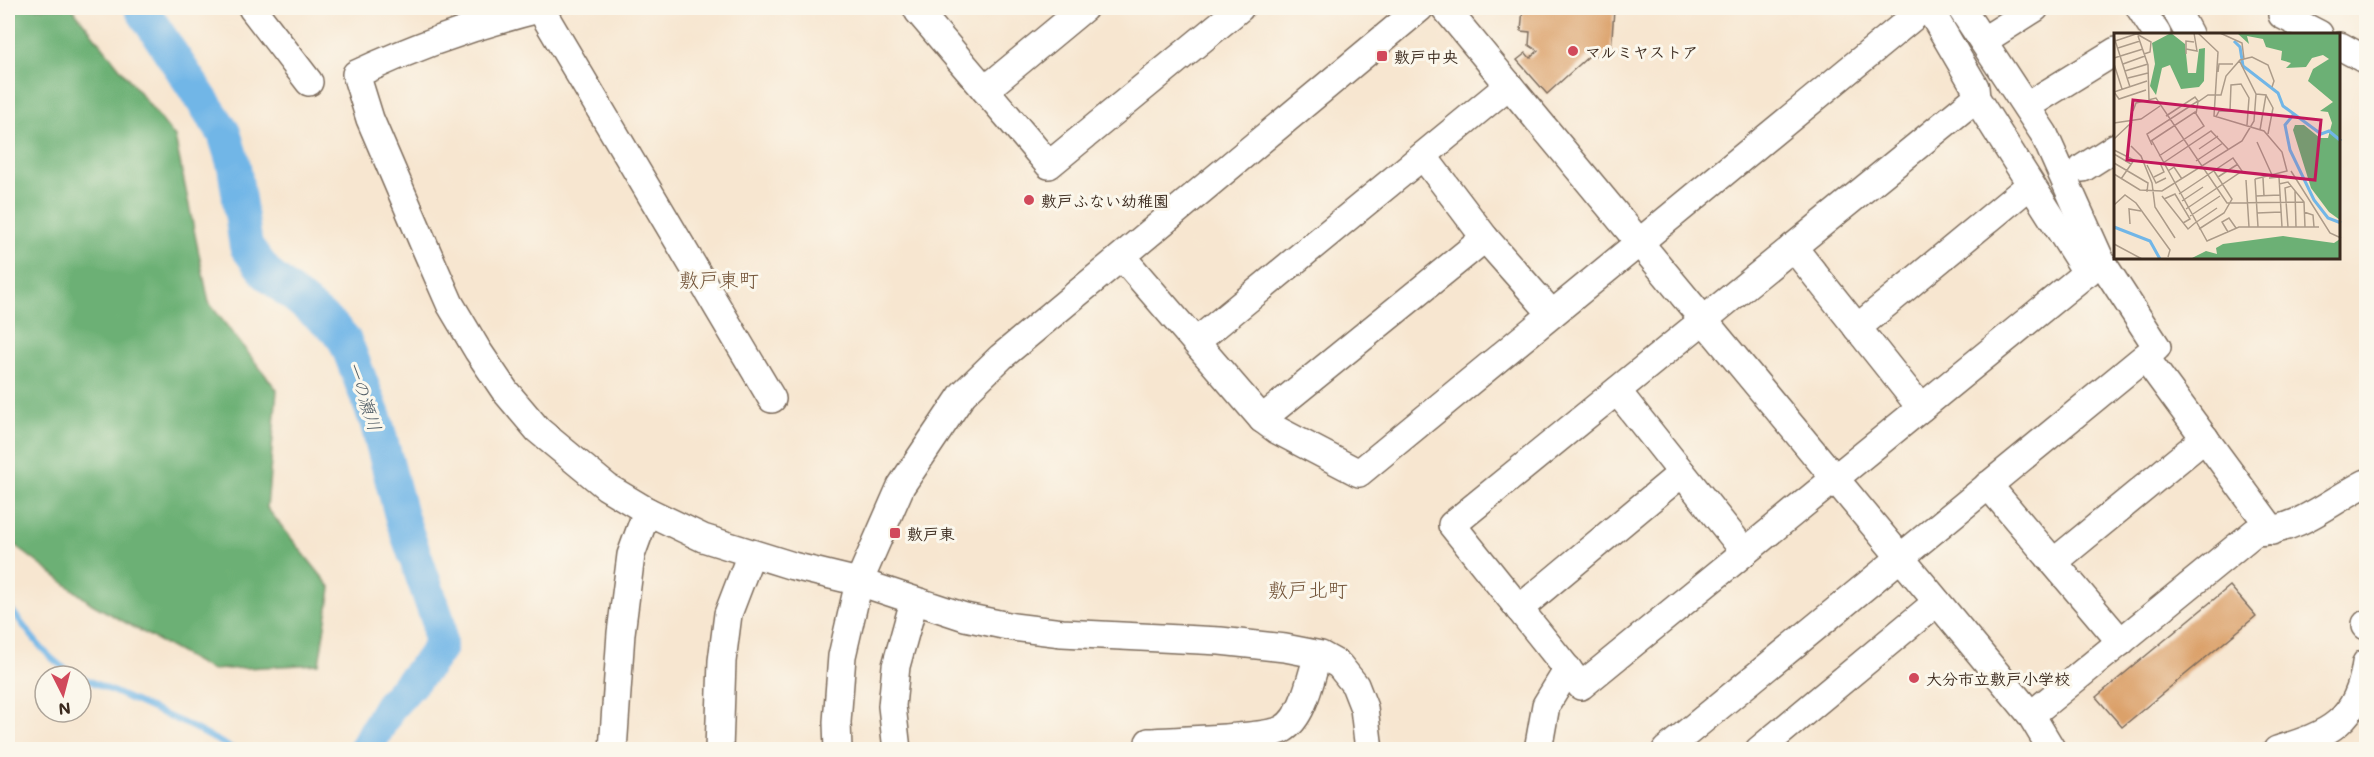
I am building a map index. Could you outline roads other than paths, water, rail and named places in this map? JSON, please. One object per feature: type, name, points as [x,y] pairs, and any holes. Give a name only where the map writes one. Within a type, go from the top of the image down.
[{"type":"street","points":[[252,8],[309,82]]},
{"type":"street","points":[[772,399],[542,8],[451,35],[393,56],[356,74],[370,119],[425,248],[450,304],[478,351],[505,391],[538,430],[607,487],[647,511],[703,538],[793,566],[859,582],[965,616],[1013,627],[1114,636],[1220,641],[1285,648],[1318,655],[1339,665],[1355,685],[1364,708],[1369,750]]},
{"type":"street","points":[[922,8],[918,11],[1049,165],[1240,8]]},
{"type":"street","points":[[985,90],[1084,8]]},
{"type":"street","points":[[838,750],[837,722],[842,656],[859,582],[901,486],[963,394],[1000,357],[1419,8]]},
{"type":"street","points":[[1445,8],[2031,715],[2052,750]]},
{"type":"street","points":[[1129,265],[1262,419],[1277,430],[1359,472],[1922,8],[1933,15],[1975,87],[1976,98],[2030,185],[2157,347],[1666,750]]},
{"type":"street","points":[[1961,8],[2027,106],[2051,148],[2094,267]]},
{"type":"street","points":[[1983,41],[2036,8]]},
{"type":"street","points":[[2175,8],[2188,33]]},
{"type":"street","points":[[2286,8],[2282,15],[2317,33]]},
{"type":"street","points":[[2341,47],[2367,60]]},
{"type":"street","points":[[2027,106],[2114,52]]},
{"type":"street","points":[[1197,341],[1509,85]]},
{"type":"street","points":[[1976,98],[1452,525],[1581,686],[2094,267]]},
{"type":"street","points":[[2083,168],[2114,148]]},
{"type":"street","points":[[1423,156],[1485,238],[1552,314]]},
{"type":"street","points":[[1857,328],[2030,185]]},
{"type":"street","points":[[1262,419],[1485,238]]},
{"type":"street","points":[[1793,247],[1921,408]]},
{"type":"street","points":[[2145,357],[2273,531]]},
{"type":"street","points":[[1617,391],[1745,552]]},
{"type":"street","points":[[2054,562],[2205,438]]},
{"type":"street","points":[[1520,609],[1682,473]]},
{"type":"street","points":[[2031,715],[2255,532],[2273,531],[2293,526],[2366,477]]},
{"type":"street","points":[[1988,485],[2121,642]]},
{"type":"street","points":[[613,750],[621,633],[631,555],[647,511]]},
{"type":"street","points":[[719,750],[722,661],[728,614],[751,554]]},
{"type":"street","points":[[897,750],[892,706],[895,676],[914,601]]},
{"type":"street","points":[[1759,750],[1937,602]]},
{"type":"street","points":[[1150,750],[1149,742],[1264,734],[1283,729],[1295,716],[1305,698],[1318,655]]},
{"type":"street","points":[[2277,750],[2313,738],[2339,724],[2356,702],[2367,663]]},
{"type":"street","points":[[1538,750],[1546,705],[1568,669]]},
{"type":"waterway","name":"一の瀬川","points":[[141,8],[224,133],[234,166],[246,246],[267,274],[332,326],[344,339],[376,421],[402,519],[438,621],[440,647],[428,664],[390,706],[365,750]]},
{"type":"waterway","points":[[8,605],[31,635],[58,664]]},
{"type":"waterway","points":[[93,682],[188,725],[235,750]]},
{"type":"place","name":"マルミヤストア","points":[[1573,51]]},
{"type":"place","name":"敷戸中央","points":[[1382,56]]},
{"type":"place","name":"敷戸ふない幼稚園","points":[[1029,200]]},
{"type":"place","name":"敷戸東","points":[[895,533]]},
{"type":"place","name":"大分市立敷戸小学校","points":[[1914,678]]},
{"type":"district","name":"敷戸東町","points":[[719,279]]},
{"type":"district","name":"敷戸北町","points":[[1308,589]]}]
